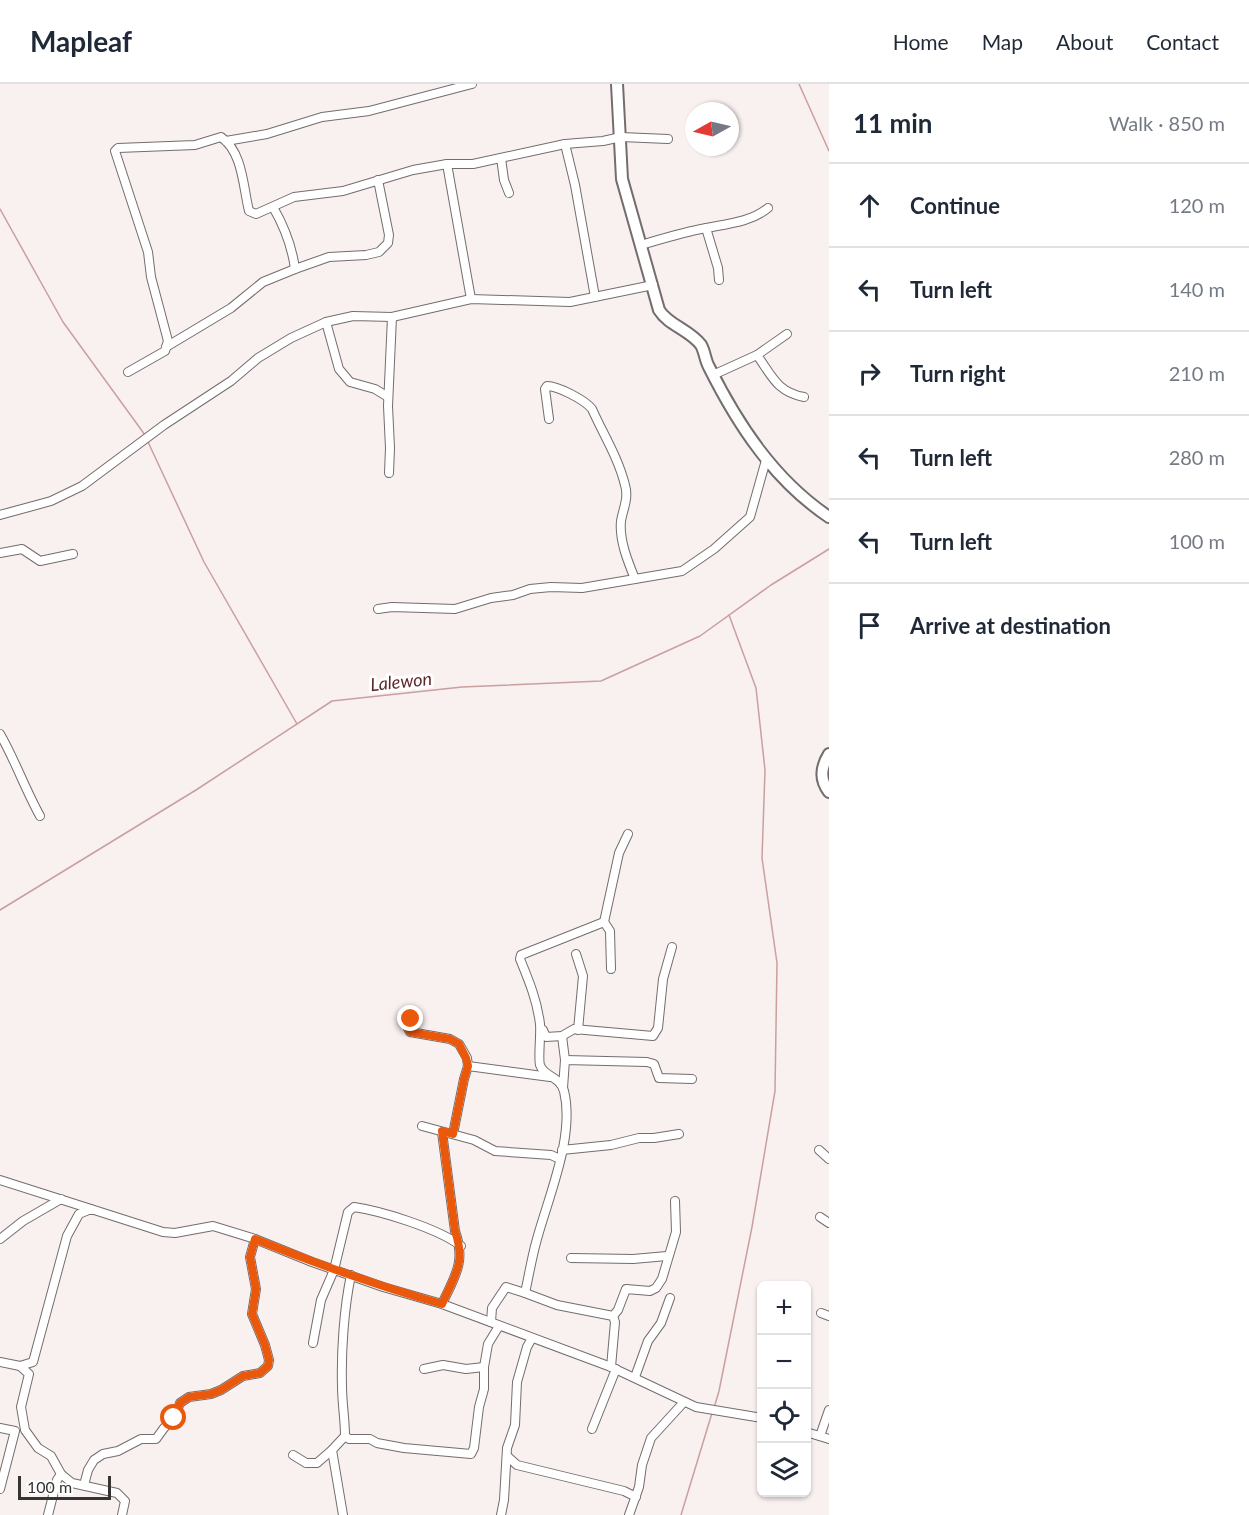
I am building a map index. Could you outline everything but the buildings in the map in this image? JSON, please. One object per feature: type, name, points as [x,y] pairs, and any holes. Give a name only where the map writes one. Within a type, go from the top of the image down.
[{"type":"street","points":[[226,141],[267,134],[322,117],[369,111],[472,84]]},
{"type":"street","points":[[618,84],[625,193],[662,315],[689,334],[700,345],[707,365],[745,430],[766,460],[801,495],[829,517]]},
{"type":"street","points":[[128,372],[165,351],[168,341],[151,277],[148,252],[115,151],[118,148],[195,145],[221,137],[237,159],[249,211],[256,214],[294,197],[343,191],[413,170],[473,164],[565,144],[621,137],[668,140]]},
{"type":"street","points":[[565,144],[575,185],[595,297]]},
{"type":"street","points":[[501,158],[504,180],[509,193]]},
{"type":"street","points":[[447,165],[471,299]]},
{"type":"street","points":[[166,347],[231,308],[257,285],[329,258],[366,255],[383,250],[388,243],[389,235],[378,180]]},
{"type":"street","points":[[273,207],[286,235],[295,269]]},
{"type":"street","points":[[641,244],[742,220],[761,214],[768,208]]},
{"type":"street","points":[[706,228],[718,268],[719,280]]},
{"type":"street","points":[[0,515],[51,501],[82,486],[164,425],[231,381],[258,358],[291,338],[326,322],[353,316],[392,317],[471,299],[570,302],[653,285]]},
{"type":"street","points":[[389,473],[388,397],[392,317]]},
{"type":"street","points":[[326,322],[339,369],[350,382],[375,389],[388,397]]},
{"type":"street","points":[[713,375],[757,355],[787,334]]},
{"type":"street","points":[[757,355],[780,387],[792,395],[804,397]]},
{"type":"street","points":[[549,419],[545,388],[547,386],[567,392],[592,409],[612,448],[625,484],[627,496],[621,527],[626,554],[635,579]]},
{"type":"street","points":[[378,609],[392,607],[455,609],[530,589],[582,588],[682,570],[701,559],[746,522],[752,512],[766,460]]},
{"type":"street","points":[[0,553],[22,549],[36,559],[46,561],[73,554]]},
{"type":"street","points":[[0,734],[13,757],[39,816]]},
{"type":"street","points":[[829,754],[822,767],[822,774],[829,792]]},
{"type":"street","points":[[611,969],[610,932],[604,922],[619,853],[628,834]]},
{"type":"street","points":[[563,1088],[556,1078],[541,1067],[540,1024],[534,993],[520,959],[521,955],[604,922]]},
{"type":"street","points":[[540,1024],[546,1037],[562,1036],[574,1029],[653,1036],[658,1028],[663,979],[672,947]]},
{"type":"street","points":[[576,954],[583,976],[578,1030]]},
{"type":"street","points":[[411,1019],[408,1028],[410,1032],[450,1039],[459,1044],[466,1058],[468,1066],[453,1134]]},
{"type":"street","points":[[525,1293],[536,1242],[561,1155],[566,1110],[563,1088],[562,1036]]},
{"type":"street","points":[[564,1060],[647,1062],[654,1064],[660,1078],[692,1079]]},
{"type":"street","points":[[468,1066],[556,1078]]},
{"type":"street","points":[[422,1126],[474,1140],[495,1151],[551,1155],[561,1155],[639,1138],[679,1134]]},
{"type":"street","points":[[442,1131],[461,1260],[442,1304]]},
{"type":"street","points":[[819,1150],[829,1159]]},
{"type":"street","points":[[0,1180],[163,1232],[175,1233],[213,1227],[255,1239],[334,1270],[382,1287],[442,1304],[614,1368],[683,1403],[704,1409],[757,1417]]},
{"type":"street","points":[[0,1239],[23,1221],[61,1199]]},
{"type":"street","points":[[613,1316],[618,1310],[626,1289],[650,1292],[662,1279],[676,1232],[675,1201]]},
{"type":"street","points":[[313,1343],[321,1300],[334,1270],[348,1212],[354,1207],[406,1221],[451,1239],[460,1246]]},
{"type":"street","points":[[0,1362],[20,1366],[33,1362],[67,1236],[79,1214],[91,1209]]},
{"type":"street","points":[[820,1217],[829,1223]]},
{"type":"street","points":[[84,1485],[88,1470],[94,1460],[103,1454],[118,1451],[141,1439],[156,1439],[174,1418],[180,1403],[189,1397],[211,1394],[243,1376],[260,1373],[268,1366],[269,1360],[265,1345],[252,1314],[256,1289],[250,1257],[255,1239]]},
{"type":"street","points":[[571,1258],[633,1259],[667,1256]]},
{"type":"street","points":[[293,1455],[306,1463],[317,1463],[345,1436],[342,1352],[351,1275]]},
{"type":"street","points":[[491,1322],[492,1308],[506,1287],[557,1305],[613,1316]]},
{"type":"street","points":[[635,1377],[648,1341],[661,1323],[670,1298]]},
{"type":"street","points":[[820,1313],[829,1316]]},
{"type":"street","points":[[592,1429],[614,1368],[615,1322],[613,1316]]},
{"type":"street","points":[[345,1436],[349,1439],[370,1439],[377,1443],[404,1448],[471,1454],[478,1429],[489,1340],[500,1326]]},
{"type":"street","points":[[501,1515],[507,1448],[515,1425],[517,1382],[527,1347],[532,1338]]},
{"type":"street","points":[[424,1370],[443,1365],[466,1369],[484,1367]]},
{"type":"street","points":[[0,1489],[29,1374],[20,1366]]},
{"type":"street","points":[[629,1515],[651,1438],[683,1403]]},
{"type":"street","points":[[21,1407],[25,1430],[38,1448],[51,1456],[61,1474],[72,1483],[117,1493],[125,1501],[122,1515]]},
{"type":"street","points":[[820,1436],[829,1410]]},
{"type":"street","points":[[0,1428],[15,1431]]},
{"type":"street","points":[[811,1433],[829,1439]]},
{"type":"street","points":[[332,1450],[343,1515]]},
{"type":"street","points":[[507,1456],[517,1465],[624,1491],[636,1497]]},
{"type":"street","points":[[48,1515],[57,1480],[61,1474]]},
{"type":"waterway","points":[[799,84],[829,151]]},
{"type":"waterway","points":[[0,209],[63,322],[145,435]]},
{"type":"waterway","points":[[148,442],[204,562],[297,724]]},
{"type":"waterway","name":"Lalewon","points":[[0,910],[196,790],[332,701],[462,687],[601,681],[700,636],[771,585],[829,549]]},
{"type":"waterway","points":[[714,1408],[752,1227],[775,1091],[777,963],[762,858],[765,770],[756,688],[729,615]]},
{"type":"waterway","points":[[681,1515],[712,1413]]},
{"type":"route","points":[[174,1418],[180,1403],[189,1397],[211,1394],[243,1376],[260,1373],[268,1366],[269,1360],[265,1345],[252,1314],[256,1289],[250,1257],[255,1239],[382,1287],[442,1304],[461,1260],[442,1131],[453,1134],[468,1066],[459,1044],[450,1039],[410,1032],[408,1026],[411,1019]]}]
